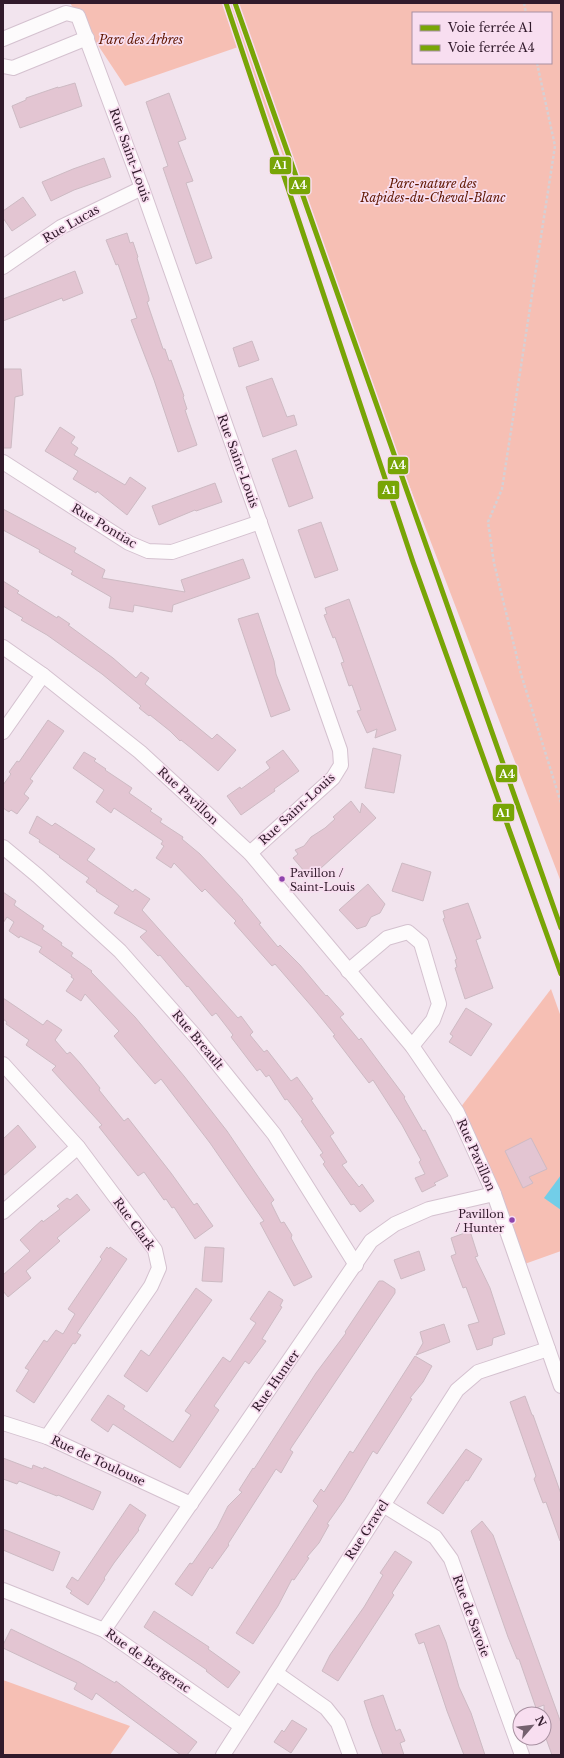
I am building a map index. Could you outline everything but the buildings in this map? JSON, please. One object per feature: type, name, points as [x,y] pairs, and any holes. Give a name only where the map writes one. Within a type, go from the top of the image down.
[{"type":"street","name":"Rue Saint-Louis","points":[[3,39],[66,13],[78,16],[142,188],[340,750],[341,766],[333,778],[250,853]]},
{"type":"street","points":[[3,66],[13,68],[87,38]]},
{"type":"street","name":"Rue Lucas","points":[[3,267],[61,227],[142,188]]},
{"type":"street","name":"Rue Pontiac","points":[[3,462],[129,543],[148,551],[172,552],[260,522]]},
{"type":"street","name":"Rue Pavillon","points":[[3,647],[43,675],[140,752],[250,853],[412,1046],[457,1112],[494,1194],[561,1386]]},
{"type":"street","points":[[3,732],[43,675]]},
{"type":"street","name":"Rue Breault","points":[[3,847],[38,876],[120,951],[196,1036],[274,1134],[356,1265]]},
{"type":"street","points":[[348,971],[387,938],[408,932],[421,943],[439,1004],[433,1020],[412,1046]]},
{"type":"street","name":"Rue Clark","points":[[3,1064],[78,1148],[155,1250],[159,1268],[151,1286],[48,1437]]},
{"type":"street","points":[[3,1212],[78,1148]]},
{"type":"street","name":"Rue Hunter","points":[[104,1630],[356,1265],[371,1241],[395,1224],[429,1209],[494,1194]]},
{"type":"street","name":"Rue Gravel","points":[[223,1755],[457,1390],[478,1372],[548,1348]]},
{"type":"street","name":"Rue de Toulouse","points":[[3,1423],[48,1437],[191,1504]]},
{"type":"street","name":"Rue de Savoie","points":[[383,1505],[435,1537],[451,1559],[522,1755]]},
{"type":"street","name":"Rue de Bergerac","points":[[3,1590],[104,1630],[241,1726]]},
{"type":"street","points":[[276,1673],[326,1708],[338,1722],[350,1755]]},
{"type":"path","points":[[537,64],[554,146],[502,489],[488,522],[494,563],[521,674],[561,803]]},
{"type":"green space","name":"Parc-nature des Rapides-du-Cheval-Blanc","points":[[70,3],[561,3],[561,882],[241,46],[125,86]]},
{"type":"green space","points":[[551,989],[561,1017],[561,1251],[519,1266],[457,1112]]},
{"type":"green space","points":[[3,1680],[130,1726],[110,1755],[3,1755]]},
{"type":"water","points":[[561,1175],[561,1210],[544,1198]]},
{"type":"rail line","name":"A1","points":[[226,3],[413,562],[561,974]]},
{"type":"rail line","name":"A4","points":[[235,3],[561,928]]},
{"type":"place","name":"Pavillon / Saint-Louis","points":[[282,879]]},
{"type":"place","name":"Pavillon / Hunter","points":[[512,1220]]},
{"type":"park label","name":"Parc des Arbres","points":[[141,40]]}]
